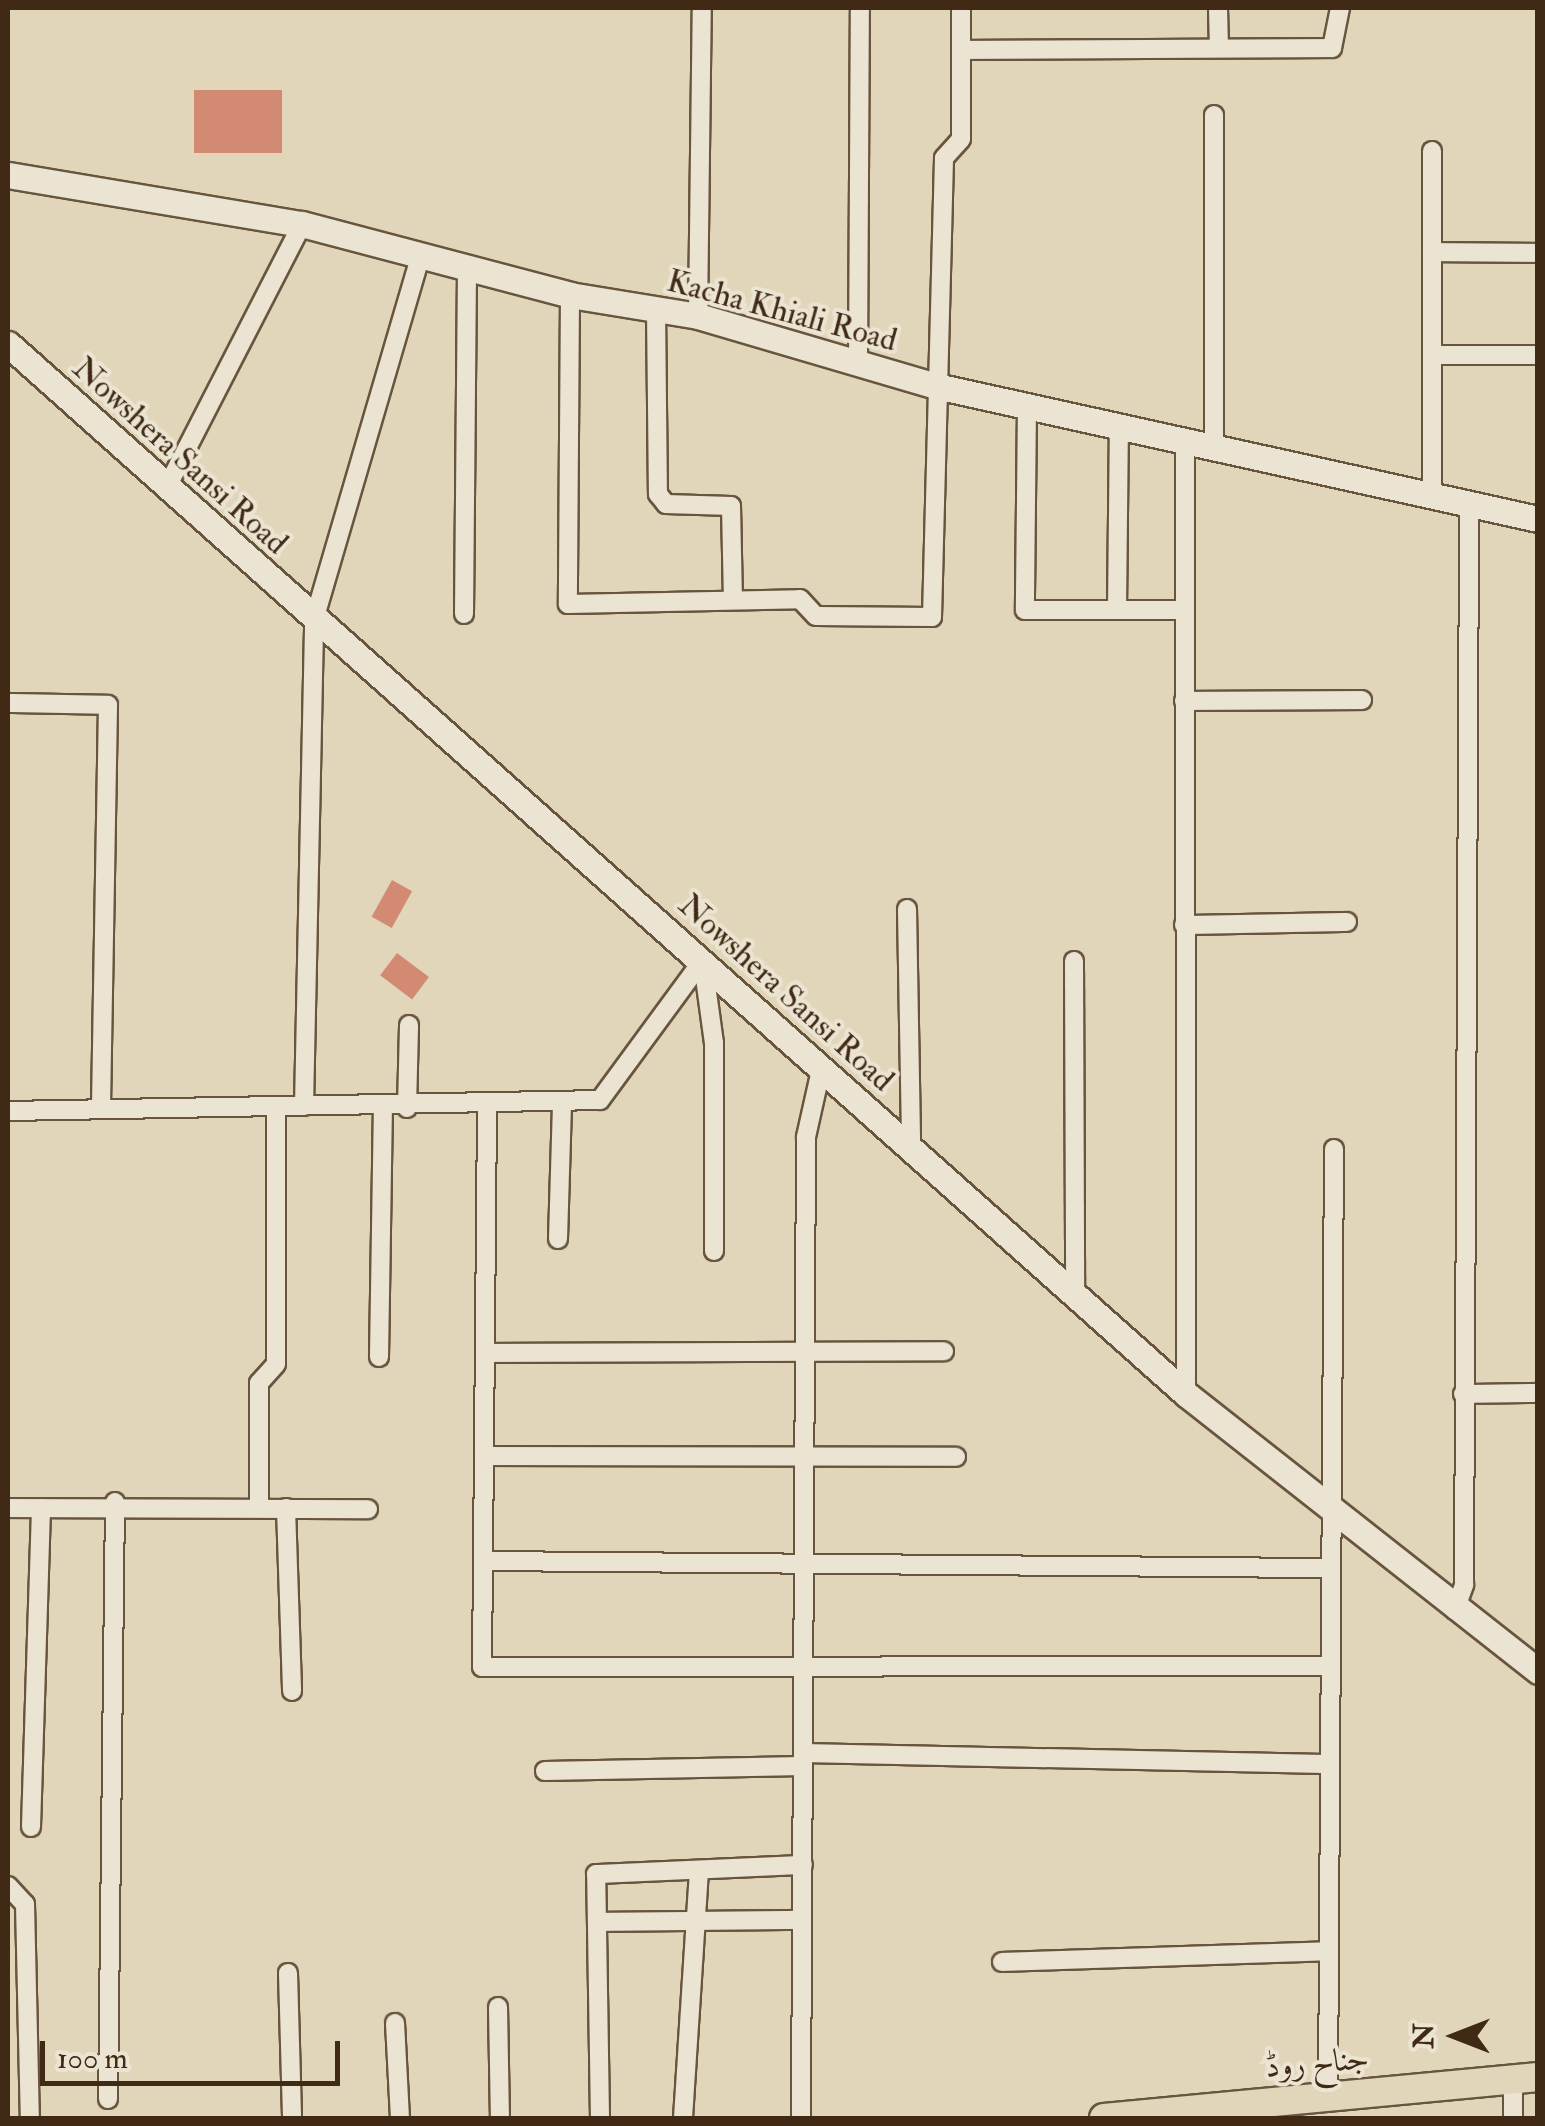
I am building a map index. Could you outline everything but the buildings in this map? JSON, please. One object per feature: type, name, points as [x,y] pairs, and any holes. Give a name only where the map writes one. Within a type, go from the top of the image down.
[{"type":"main road","name":"Kacha Khiali Road","points":[[8,175],[302,224],[570,295],[698,316],[936,386],[1214,443],[1538,519]]},
{"type":"main road","name":"Nowshera Sansi Road","points":[[8,344],[166,489],[703,960],[1186,1394],[1329,1512],[1538,1672]]},
{"type":"main road","name":"جناح روڈ","points":[[1104,2118],[1242,2112],[1328,2097],[1525,2078]]},
{"type":"street","points":[[698,316],[702,8]]},
{"type":"street","points":[[858,366],[860,8]]},
{"type":"street","points":[[570,295],[568,604],[800,599],[816,616],[932,616],[944,158],[961,139],[961,8]]},
{"type":"street","points":[[1218,8],[1218,48]]},
{"type":"street","points":[[961,50],[1332,48],[1340,8]]},
{"type":"street","points":[[1214,115],[1214,443]]},
{"type":"street","points":[[1432,151],[1432,496]]},
{"type":"street","points":[[166,489],[302,224]]},
{"type":"street","points":[[1432,252],[1538,253]]},
{"type":"street","points":[[304,1106],[314,620],[421,254]]},
{"type":"street","points":[[464,614],[467,266]]},
{"type":"street","points":[[656,310],[658,494],[666,504],[731,506],[733,600]]},
{"type":"street","points":[[1434,355],[1538,355]]},
{"type":"street","points":[[1026,406],[1025,610],[1183,610]]},
{"type":"street","points":[[1117,610],[1120,426]]},
{"type":"street","points":[[1184,439],[1186,1394]]},
{"type":"street","points":[[1455,1610],[1464,1585],[1469,504]]},
{"type":"street","points":[[1184,701],[1362,700]]},
{"type":"street","points":[[8,703],[108,705],[101,1108]]},
{"type":"street","points":[[907,909],[911,1150]]},
{"type":"street","points":[[1184,924],[1347,922]]},
{"type":"street","points":[[8,1111],[486,1107],[562,1104],[610,1097],[703,960]]},
{"type":"street","points":[[703,960],[714,1043],[714,1251]]},
{"type":"street","points":[[1074,960],[1075,1296]]},
{"type":"street","points":[[408,1108],[409,1025]]},
{"type":"street","points":[[802,2118],[806,1137],[821,1070]]},
{"type":"street","points":[[558,1239],[562,1104]]},
{"type":"street","points":[[259,1508],[259,1382],[276,1364],[276,1106]]},
{"type":"street","points":[[486,1107],[482,1667],[1325,1666]]},
{"type":"street","points":[[379,1357],[383,1108]]},
{"type":"street","points":[[1328,2097],[1325,1568],[1334,1149]]},
{"type":"street","points":[[484,1353],[944,1351]]},
{"type":"street","points":[[1463,1394],[1538,1393]]},
{"type":"street","points":[[484,1456],[956,1457]]},
{"type":"street","points":[[108,2099],[114,1502]]},
{"type":"street","points":[[8,1508],[114,1502],[368,1510]]},
{"type":"street","points":[[32,1827],[42,1508]]},
{"type":"street","points":[[286,1508],[292,1692]]},
{"type":"street","points":[[482,1561],[1325,1568]]},
{"type":"street","points":[[545,1771],[803,1759],[1325,1764]]},
{"type":"street","points":[[600,2118],[600,1922],[596,1874],[803,1865]]},
{"type":"street","points":[[683,2118],[698,1871]]},
{"type":"street","points":[[8,1886],[25,1904],[30,2118]]},
{"type":"street","points":[[600,1922],[802,1920]]},
{"type":"street","points":[[1002,1962],[1326,1951]]},
{"type":"street","points":[[288,1973],[292,2118]]},
{"type":"street","points":[[498,2007],[500,2118]]},
{"type":"street","points":[[396,2024],[400,2118]]},
{"type":"street","points":[[1513,2118],[1525,2078]]}]
